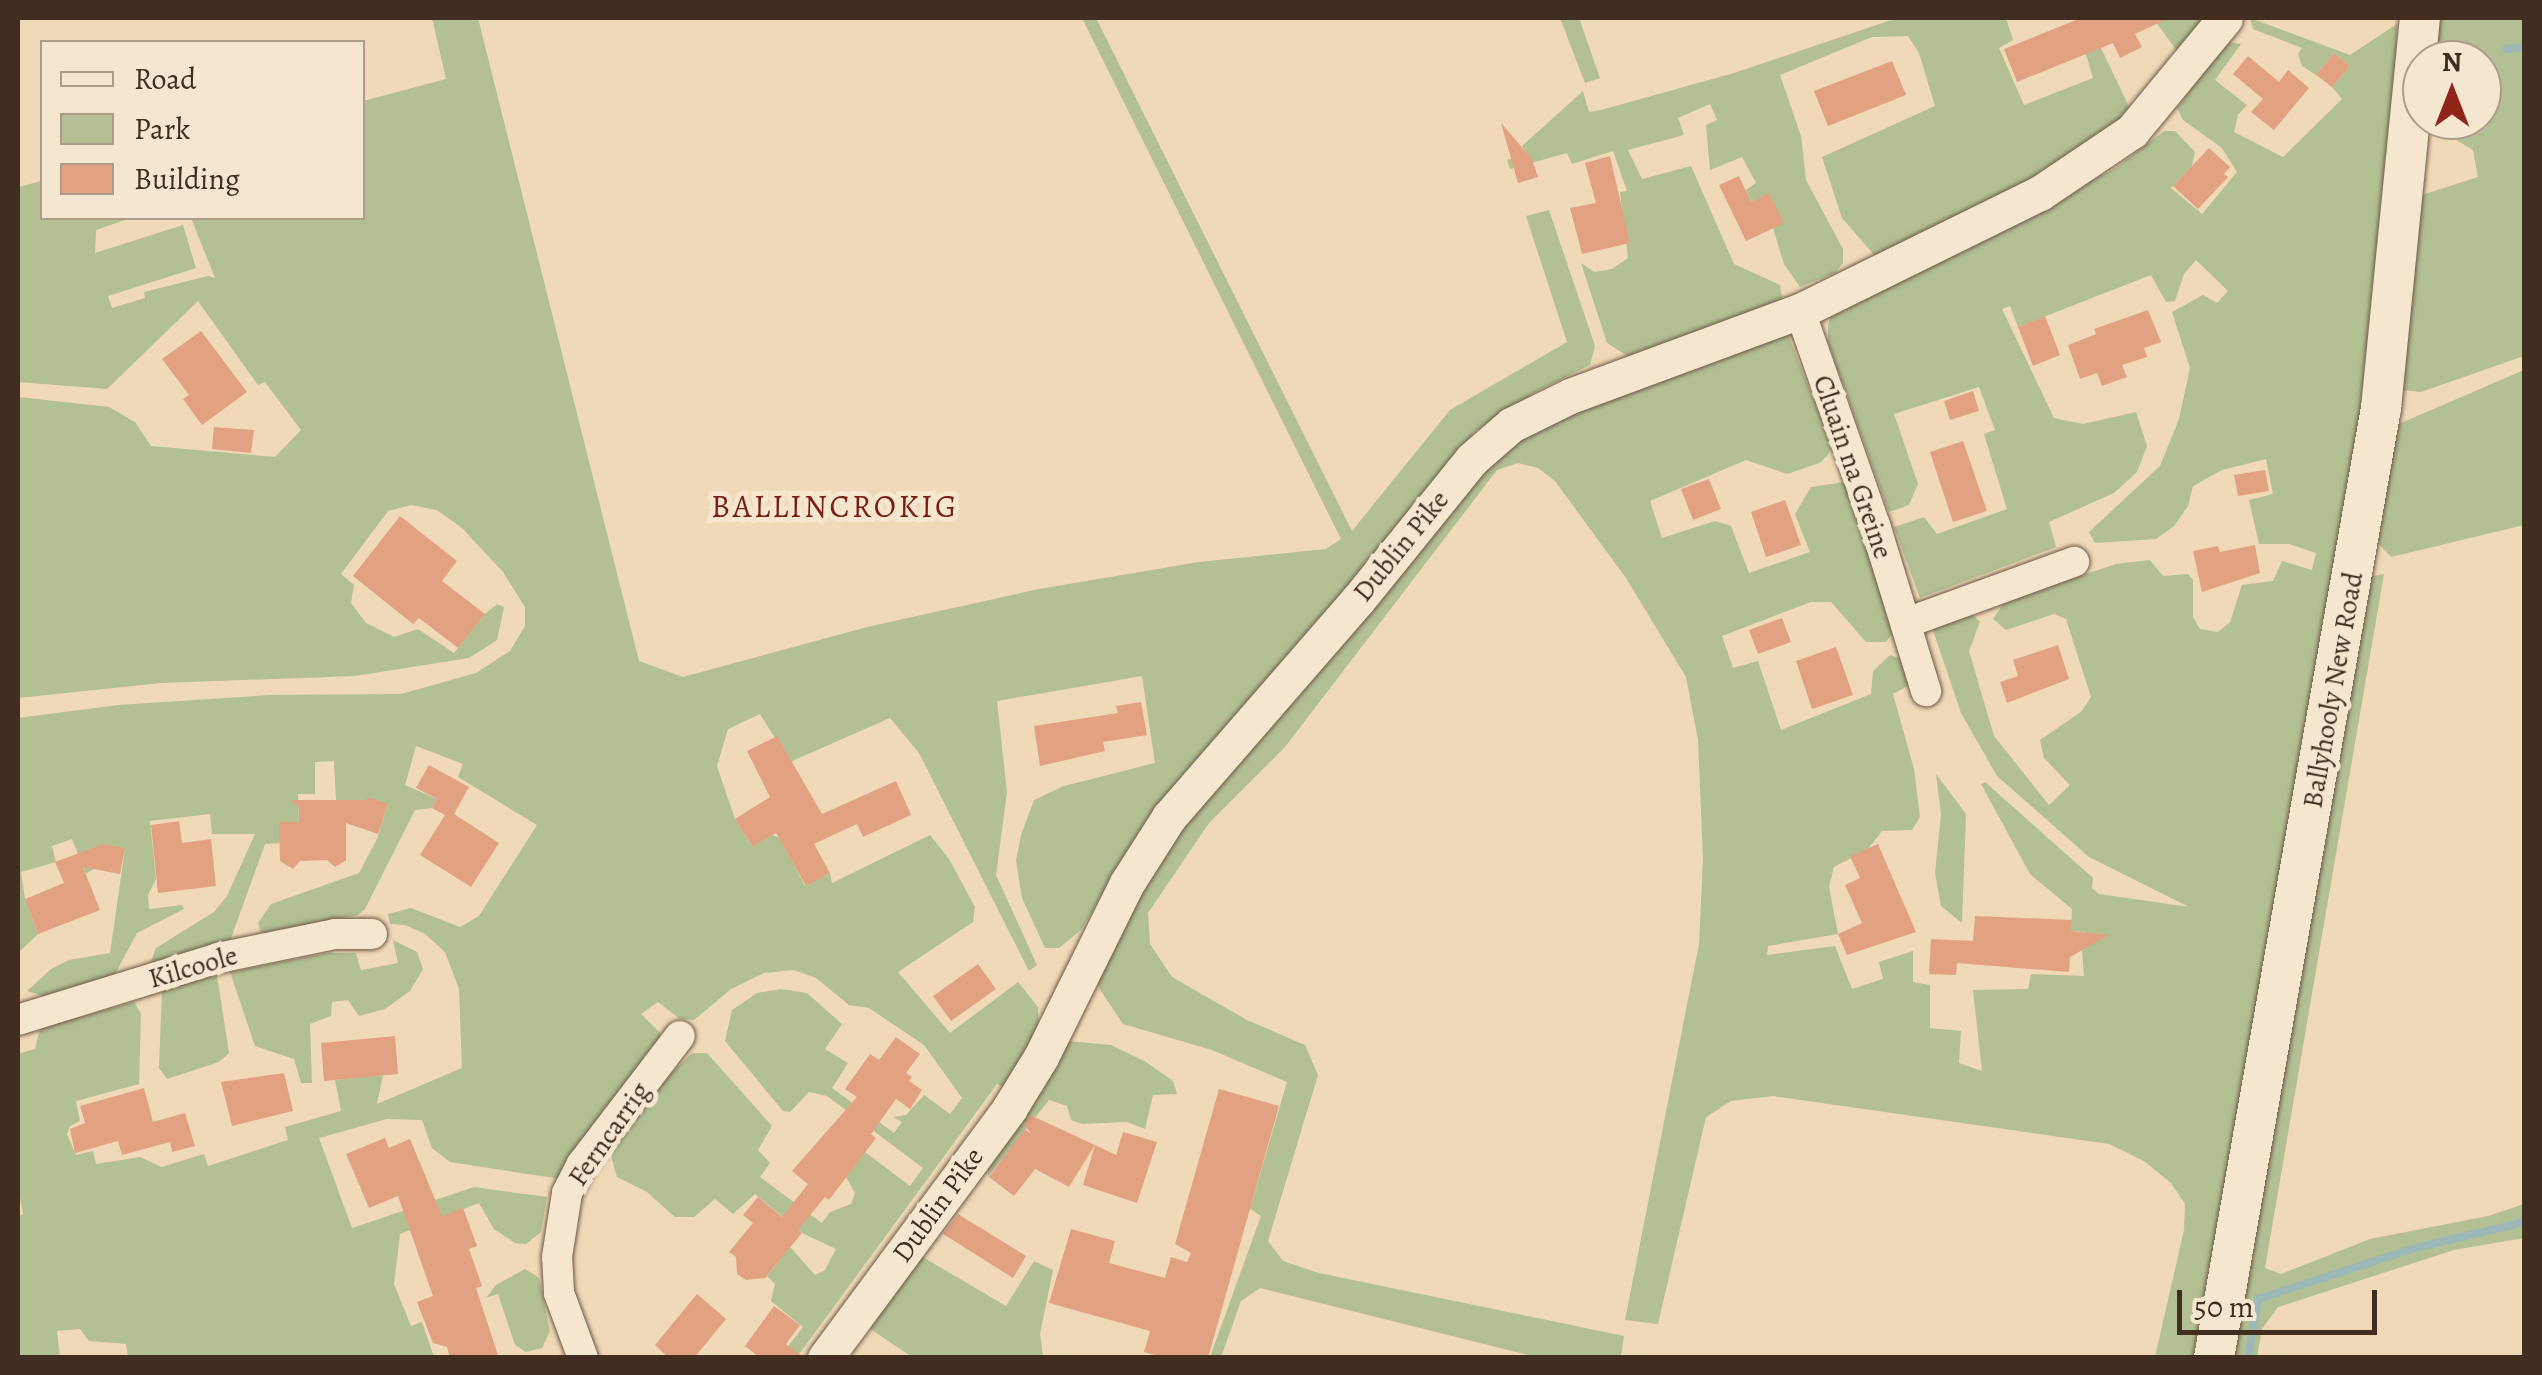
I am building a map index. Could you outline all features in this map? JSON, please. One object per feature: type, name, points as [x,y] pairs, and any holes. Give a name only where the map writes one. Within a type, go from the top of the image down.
[{"type":"main road","name":"Ballyhooly New Road","points":[[2214,1358],[2381,408],[2420,18]]},
{"type":"street","name":"Dublin Pike","points":[[825,1358],[1009,1109],[1041,1057],[1128,883],[1169,818],[1369,587],[1472,459],[1511,425],[1570,396],[1800,310],[2040,194],[2132,131],[2225,18]]},
{"type":"street","name":"Cluain na Greine","points":[[1800,310],[1926,691]]},
{"type":"street","points":[[1906,623],[2074,562]]},
{"type":"street","name":"Kilcoole","points":[[18,1020],[218,958],[336,934],[372,934]]},
{"type":"street","name":"Ferncarrig","points":[[583,1358],[559,1293],[557,1258],[567,1192],[582,1164],[680,1036]]},
{"type":"green space","points":[[432,18],[478,18],[639,661],[683,677],[867,627],[1039,589],[1199,562],[1326,549],[1341,539],[1082,18],[1096,18],[1352,531],[1450,410],[1567,342],[1526,216],[1549,210],[1595,346],[1590,365],[1539,390],[1475,431],[1119,867],[1081,930],[1059,948],[1045,948],[1022,898],[1016,861],[1021,835],[1034,800],[1064,786],[1155,763],[1142,676],[997,701],[1007,792],[996,875],[1037,965],[1029,971],[919,753],[890,718],[790,762],[760,714],[728,729],[717,766],[735,819],[753,847],[772,835],[780,838],[805,886],[830,873],[832,883],[930,835],[949,859],[975,907],[973,922],[898,972],[950,1033],[1018,982],[1038,1007],[1039,1026],[1006,1088],[997,1084],[797,1357],[780,1357],[803,1327],[771,1301],[775,1284],[767,1276],[790,1247],[815,1275],[825,1270],[836,1249],[802,1233],[755,1194],[733,1214],[715,1199],[694,1217],[675,1217],[647,1192],[617,1177],[609,1149],[647,1097],[692,1053],[707,1053],[772,1126],[758,1150],[770,1163],[760,1177],[822,1223],[830,1212],[851,1204],[855,1193],[846,1177],[865,1152],[910,1186],[923,1168],[827,1096],[809,1092],[790,1112],[783,1111],[725,1041],[732,1010],[757,993],[781,989],[807,993],[842,1024],[825,1049],[848,1063],[832,1088],[894,1133],[902,1122],[893,1117],[906,1115],[924,1095],[950,1114],[962,1098],[924,1045],[869,1008],[849,1005],[816,978],[794,970],[764,973],[731,989],[694,1020],[680,1019],[658,1002],[641,1014],[660,1033],[662,1045],[561,1179],[450,1162],[432,1148],[422,1120],[387,1119],[319,1138],[352,1228],[474,1187],[547,1197],[541,1232],[526,1244],[515,1243],[494,1229],[479,1203],[400,1234],[394,1284],[411,1326],[422,1322],[434,1357],[128,1357],[126,1344],[89,1341],[80,1329],[57,1331],[60,1357],[18,1357],[18,1217],[23,1214],[18,1186],[18,1054],[35,1049],[40,1028],[134,1002],[141,1014],[139,1084],[76,1101],[80,1121],[70,1126],[67,1134],[76,1155],[93,1151],[96,1164],[140,1157],[162,1167],[204,1154],[208,1166],[288,1140],[285,1127],[341,1111],[335,1080],[383,1075],[377,1104],[462,1068],[459,989],[445,952],[425,934],[405,925],[390,924],[388,914],[411,908],[460,927],[479,916],[537,825],[458,777],[463,764],[416,746],[405,785],[437,799],[432,808],[415,810],[365,909],[358,915],[261,933],[258,923],[271,904],[359,873],[377,839],[388,804],[361,815],[336,800],[334,761],[315,762],[315,794],[298,794],[299,822],[280,822],[280,843],[265,844],[230,941],[152,965],[156,948],[214,912],[227,896],[255,834],[212,834],[210,814],[150,821],[156,879],[148,895],[149,909],[182,905],[184,909],[137,933],[115,974],[43,996],[27,991],[51,969],[69,960],[110,953],[125,849],[86,874],[72,839],[52,846],[56,862],[21,872],[25,899],[38,934],[18,953],[18,718],[118,705],[271,695],[401,694],[476,673],[510,651],[525,626],[525,607],[503,572],[462,528],[437,510],[411,505],[388,511],[341,574],[354,585],[351,603],[366,623],[394,637],[418,629],[454,653],[485,614],[497,604],[504,607],[497,640],[469,658],[355,676],[161,683],[18,698],[18,397],[109,407],[135,422],[151,446],[275,457],[301,430],[265,382],[258,385],[198,301],[107,389],[18,382],[18,187],[40,182],[40,220],[125,220],[96,230],[95,253],[183,225],[196,268],[108,296],[112,308],[145,298],[144,292],[208,276],[215,278],[192,220],[365,220],[365,100],[446,79]]},
{"type":"green space","points":[[1560,18],[1579,18],[1600,78],[1585,83]]},
{"type":"green space","points":[[1897,18],[2006,18],[2013,40],[1999,48],[2024,105],[2093,78],[2086,54],[2100,46],[2132,113],[2081,157],[1875,256],[1842,218],[1822,157],[1935,106],[1919,53],[1908,36],[1872,37],[1780,75],[1801,136],[1806,180],[1843,249],[1843,263],[1835,273],[1800,287],[1784,264],[1773,228],[1783,223],[1769,194],[1751,202],[1746,190],[1756,183],[1742,157],[1710,170],[1706,125],[1717,120],[1710,104],[1678,118],[1684,135],[1628,150],[1642,179],[1691,166],[1734,264],[1780,285],[1782,299],[1629,357],[1607,343],[1581,263],[1594,272],[1612,269],[1628,258],[1620,192],[1627,191],[1613,151],[1572,164],[1567,153],[1510,169],[1507,160],[1527,154],[1522,146],[1583,91],[1589,112],[1601,110],[1734,73]]},
{"type":"green space","points":[[2153,18],[2209,18],[2177,51]]},
{"type":"green space","points":[[2250,18],[2350,55],[2397,24],[2396,44],[2402,45],[2402,54],[2365,397],[2341,550],[2193,1357],[2155,1357],[2184,1230],[2185,1204],[2171,1183],[2144,1161],[2109,1144],[1773,1096],[1731,1101],[1706,1117],[1658,1324],[1625,1320],[1699,944],[1703,859],[1698,740],[1686,677],[1626,578],[1555,481],[1538,468],[1518,463],[1497,470],[1285,747],[1209,823],[1148,913],[1150,944],[1172,977],[1247,1020],[1305,1045],[1318,1075],[1268,1241],[1283,1261],[1319,1273],[1624,1336],[1621,1357],[1536,1357],[1260,1288],[1241,1301],[1221,1357],[1210,1357],[1261,1216],[1250,1209],[1287,1082],[1212,1050],[1123,1024],[1099,988],[1098,977],[1145,874],[1444,510],[1511,443],[1542,425],[1787,332],[1832,447],[1827,456],[1820,463],[1787,474],[1746,460],[1650,501],[1662,538],[1715,521],[1731,526],[1749,573],[1810,552],[1795,514],[1811,487],[1845,482],[1895,630],[1886,642],[1866,642],[1831,602],[1811,602],[1722,636],[1733,668],[1758,661],[1781,730],[1871,694],[1873,671],[1890,655],[1908,661],[1911,684],[1893,694],[1914,769],[1920,817],[1912,830],[1882,831],[1868,849],[1834,867],[1829,887],[1838,934],[1768,946],[1767,955],[1835,946],[1852,989],[1883,979],[1879,962],[1913,951],[1913,982],[1930,985],[1930,1028],[1961,1031],[1959,1063],[1982,1071],[1973,990],[2028,989],[2031,974],[2084,976],[2082,951],[2089,943],[2085,932],[2071,931],[2072,909],[2030,874],[1981,784],[1985,782],[2093,878],[2092,888],[2099,894],[2189,907],[2089,857],[1997,776],[1961,713],[1932,627],[1971,613],[1980,622],[1969,651],[1994,736],[2049,805],[2070,785],[2044,758],[2040,740],[2081,712],[2091,697],[2066,619],[2054,614],[2006,630],[1993,619],[2006,600],[2116,564],[2150,560],[2163,576],[2188,574],[2193,580],[2193,617],[2200,629],[2218,632],[2230,622],[2242,585],[2273,581],[2282,561],[2312,570],[2316,553],[2289,544],[2259,544],[2249,500],[2273,494],[2266,459],[2222,470],[2193,486],[2188,506],[2174,526],[2156,539],[2095,543],[2089,532],[2160,466],[2179,419],[2190,368],[2172,312],[2203,295],[2217,303],[2228,291],[2196,260],[2184,274],[2175,301],[2166,302],[2151,275],[2018,327],[2010,306],[2002,309],[2054,418],[2083,424],[2136,412],[2147,446],[2137,472],[2114,493],[2049,522],[2056,547],[1920,598],[1894,527],[1924,517],[1937,534],[2007,509],[1984,434],[1995,430],[1979,387],[1894,414],[1918,484],[1909,505],[1889,512],[1828,342],[1828,325],[1831,316],[2114,169],[2164,131],[2175,131],[2195,152],[2192,166],[2171,188],[2202,214],[2237,172],[2222,148],[2183,120],[2177,108],[2227,42],[2241,44],[2215,80],[2247,105],[2238,115],[2234,132],[2283,157],[2342,99],[2332,87],[2350,66],[2334,53],[2316,75],[2302,66],[2298,54],[2302,48],[2253,29]]},
{"type":"green space","points":[[2435,18],[2524,18],[2524,356],[2421,392],[2401,390],[2422,195],[2478,177],[2473,150],[2456,140],[2502,140],[2502,40],[2434,40]]},
{"type":"green space","points":[[2524,370],[2524,525],[2391,557],[2374,539],[2394,426]]},
{"type":"green space","points":[[2384,574],[2265,1268],[2281,1274],[2370,1239],[2488,1216],[2524,1204],[2524,1238],[2454,1250],[2278,1307],[2262,1329],[2257,1357],[2228,1358],[2366,577]]},
{"type":"green space","points":[[1936,774],[1966,814],[1962,923],[1941,906],[1935,873],[1941,814]]},
{"type":"green space","points":[[393,940],[417,952],[423,969],[410,991],[385,1009],[359,1016],[348,1000],[332,1002],[331,1016],[310,1024],[312,1083],[301,1083],[294,1059],[255,1046],[230,972],[327,953],[356,953],[361,970],[398,963]]},
{"type":"green space","points":[[217,975],[229,1053],[219,1062],[167,1079],[159,1068],[162,990]]},
{"type":"green space","points":[[1067,1041],[1111,1045],[1173,1081],[1177,1094],[1153,1095],[1145,1129],[1127,1122],[1082,1124],[1071,1120],[1067,1106],[1049,1100],[988,1177],[988,1163]]},
{"type":"green space","points":[[921,1256],[1006,1306],[1034,1261],[1053,1270],[1040,1334],[1043,1357],[912,1357],[869,1328]]},
{"type":"green space","points":[[525,1269],[539,1278],[550,1331],[542,1348],[526,1352],[515,1345],[498,1294],[486,1298],[496,1285]]},
{"type":"building","points":[[2081,18],[2169,18],[2135,34],[2142,47],[2120,58],[2113,43],[2017,82],[2004,49]]},
{"type":"building","points":[[2334,53],[2350,66],[2332,87],[2316,75]]},
{"type":"building","points":[[2248,56],[2279,82],[2288,70],[2309,88],[2274,130],[2251,112],[2263,99],[2233,74]]},
{"type":"building","points":[[1892,61],[1906,95],[1828,126],[1814,91]]},
{"type":"building","points":[[1501,123],[1532,159],[1538,177],[1518,183]]},
{"type":"building","points":[[2209,148],[2230,167],[2224,174],[2228,177],[2198,209],[2173,186]]},
{"type":"building","points":[[1610,156],[1630,243],[1582,254],[1570,208],[1596,203],[1585,163]]},
{"type":"building","points":[[1739,176],[1751,202],[1769,193],[1784,223],[1746,241],[1719,185]]},
{"type":"building","points":[[2148,310],[2161,342],[2144,348],[2147,357],[2122,365],[2127,377],[2102,386],[2097,373],[2080,379],[2068,345],[2096,334],[2094,329]]},
{"type":"building","points":[[2045,316],[2060,355],[2033,366],[2018,327]]},
{"type":"building","points":[[201,331],[247,392],[202,425],[183,399],[189,395],[162,359]]},
{"type":"building","points":[[1973,391],[1979,411],[1950,420],[1944,401]]},
{"type":"building","points":[[214,427],[254,430],[251,453],[212,449]]},
{"type":"building","points":[[1963,441],[1987,511],[1953,522],[1930,452]]},
{"type":"building","points":[[2265,470],[2269,491],[2238,496],[2234,475]]},
{"type":"building","points":[[1709,479],[1721,509],[1693,520],[1681,489]]},
{"type":"building","points":[[1785,500],[1801,545],[1766,557],[1751,512]]},
{"type":"building","points":[[400,516],[457,561],[442,581],[485,614],[458,648],[419,618],[413,624],[353,576]]},
{"type":"building","points":[[2255,545],[2260,573],[2202,592],[2193,551],[2218,546],[2220,552]]},
{"type":"building","points":[[1782,618],[1791,642],[1758,654],[1749,630]]},
{"type":"building","points":[[2058,645],[2069,679],[2007,703],[2000,682],[2018,676],[2013,660]]},
{"type":"building","points":[[1836,647],[1853,695],[1812,709],[1796,661]]},
{"type":"building","points":[[1141,702],[1147,735],[1103,742],[1105,751],[1040,766],[1034,726],[1118,713],[1116,706]]},
{"type":"building","points":[[777,736],[822,814],[896,781],[911,815],[863,837],[857,824],[814,844],[830,873],[806,886],[776,833],[753,847],[735,819],[770,797],[747,751]]},
{"type":"building","points":[[429,765],[469,787],[454,814],[499,843],[471,887],[420,855],[445,815],[432,808],[437,799],[416,788]]},
{"type":"building","points":[[367,797],[388,804],[378,834],[346,823],[346,860],[335,867],[327,860],[300,861],[293,869],[280,861],[279,822],[299,822],[299,807],[290,800]]},
{"type":"building","points":[[179,821],[182,843],[211,839],[216,886],[158,893],[151,825]]},
{"type":"building","points":[[103,844],[125,848],[120,874],[83,867],[100,910],[38,934],[25,899],[64,883],[55,862]]},
{"type":"building","points":[[1878,844],[1916,932],[1847,955],[1838,934],[1862,923],[1845,885],[1860,878],[1850,856]]},
{"type":"building","points":[[1975,916],[2072,920],[2071,931],[2109,935],[2070,957],[2069,972],[1957,963],[1956,975],[1929,974],[1931,939],[1973,941]]},
{"type":"building","points":[[978,964],[996,989],[951,1021],[933,996]]},
{"type":"building","points":[[395,1036],[398,1074],[324,1081],[321,1043]]},
{"type":"building","points":[[896,1037],[920,1054],[906,1073],[912,1077],[909,1081],[922,1090],[910,1109],[896,1099],[871,1134],[876,1138],[829,1200],[825,1197],[798,1230],[802,1233],[765,1278],[746,1280],[737,1274],[736,1257],[729,1252],[753,1223],[743,1215],[758,1197],[782,1217],[808,1184],[792,1171],[857,1097],[845,1089],[870,1054],[879,1060]]},
{"type":"building","points":[[284,1073],[293,1111],[232,1126],[221,1082]]},
{"type":"building","points":[[144,1088],[153,1122],[185,1113],[195,1146],[172,1152],[170,1142],[122,1155],[118,1141],[75,1153],[70,1129],[85,1123],[80,1106]]},
{"type":"building","points":[[1219,1089],[1279,1106],[1208,1358],[1165,1358],[1144,1352],[1150,1331],[1049,1303],[1071,1229],[1115,1241],[1109,1263],[1165,1278],[1171,1257],[1187,1262],[1191,1253],[1175,1244]]},
{"type":"building","points":[[1030,1115],[1095,1145],[1069,1187],[1035,1169],[1014,1196],[989,1177],[1025,1129],[1031,1134],[1024,1124]]},
{"type":"building","points":[[1123,1132],[1157,1142],[1137,1203],[1083,1185],[1095,1145],[1116,1155]]},
{"type":"building","points":[[385,1138],[389,1148],[410,1139],[442,1216],[463,1208],[477,1246],[469,1249],[482,1286],[476,1288],[499,1358],[450,1358],[447,1347],[433,1343],[417,1302],[433,1296],[398,1196],[369,1208],[346,1154]]},
{"type":"building","points":[[958,1214],[1026,1256],[1013,1278],[943,1234]]},
{"type":"building","points":[[697,1294],[726,1319],[694,1358],[669,1358],[655,1345]]},
{"type":"building","points":[[774,1306],[800,1325],[786,1344],[804,1358],[760,1358],[745,1346]]},
{"type":"waterway","points":[[2506,49],[2524,47]]},
{"type":"waterway","points":[[2248,1358],[2258,1299],[2415,1248],[2524,1222]]},
{"type":"district","name":"BALLINCROKIG","points":[[835,506]]}]
